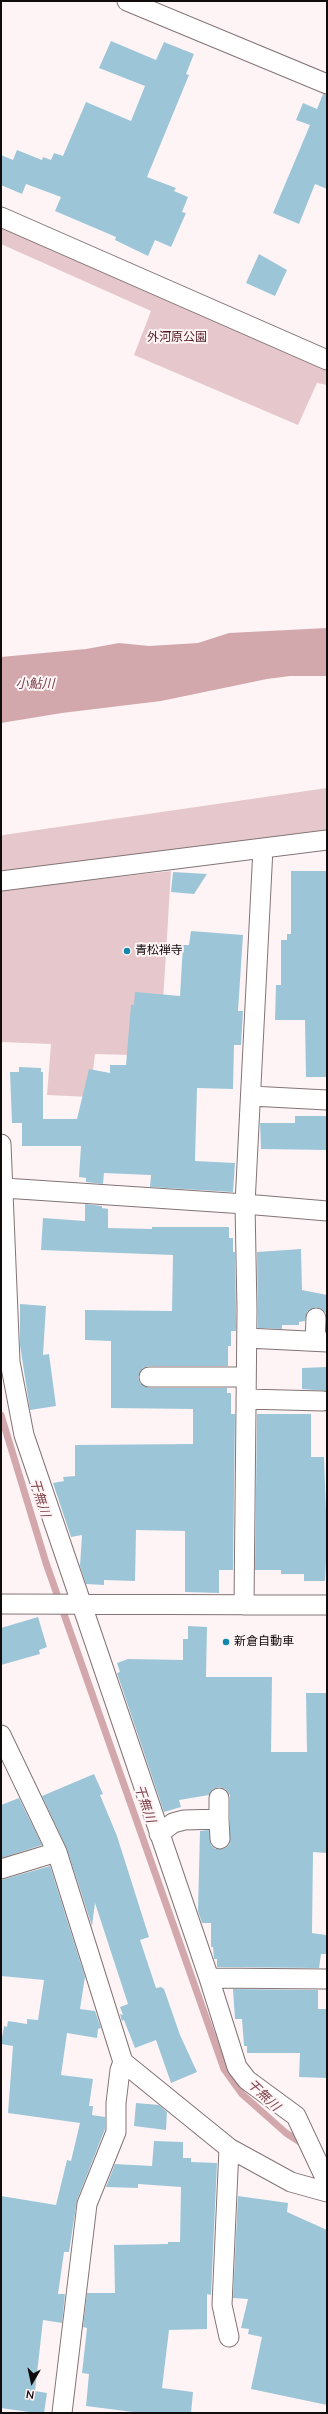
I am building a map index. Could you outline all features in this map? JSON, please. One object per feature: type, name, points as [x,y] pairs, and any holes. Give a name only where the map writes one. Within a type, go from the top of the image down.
[{"type":"street","points":[[126,1],[327,84]]},
{"type":"street","points":[[1,217],[327,360]]},
{"type":"street","points":[[1,881],[327,840]]},
{"type":"street","points":[[244,1604],[247,1338],[245,1204],[263,848]]},
{"type":"street","points":[[251,1096],[327,1100]]},
{"type":"street","points":[[1,1144],[10,1362],[24,1435],[76,1604],[159,1834],[209,1978],[237,2067],[247,2080],[296,2116],[327,2182]]},
{"type":"street","points":[[4,1188],[245,1204],[327,1212]]},
{"type":"street","points":[[247,1338],[321,1341],[316,1318]]},
{"type":"street","points":[[149,1377],[246,1378]]},
{"type":"street","points":[[246,1399],[323,1401]]},
{"type":"street","points":[[1,1604],[327,1605]]},
{"type":"street","points":[[1,1735],[57,1852],[124,2062],[229,2148],[291,2182],[327,2192]]},
{"type":"street","points":[[219,1798],[220,1839]]},
{"type":"street","points":[[159,1834],[173,1823],[184,1820],[219,1819]]},
{"type":"street","points":[[1,1869],[57,1852]]},
{"type":"street","points":[[209,1978],[327,1979]]},
{"type":"street","points":[[62,2413],[87,2204],[116,2132],[116,2103],[120,2070],[124,2062]]},
{"type":"street","points":[[229,2148],[222,2305],[229,2337]]},
{"type":"green space","name":"外河原公園","points":[[1,224],[327,367],[327,385],[317,383],[298,425],[134,355],[151,311],[1,244]]},
{"type":"green space","points":[[327,788],[327,834],[1,873],[1,836],[3,835]]},
{"type":"green space","points":[[171,871],[163,1002],[130,1055],[95,1054],[90,1097],[47,1095],[51,1044],[1,1042],[1,890]]},
{"type":"water","name":"小鮎川","points":[[327,628],[327,676],[290,676],[267,679],[161,701],[62,713],[1,723],[1,657],[86,649],[119,643],[149,646],[198,643],[229,633]]},
{"type":"building","points":[[111,41],[156,60],[164,42],[194,54],[186,74],[189,75],[147,177],[176,188],[174,191],[188,197],[182,212],[186,213],[171,247],[155,240],[148,256],[115,240],[116,237],[55,211],[61,197],[26,184],[22,194],[1,185],[1,155],[13,160],[17,150],[42,160],[43,157],[51,160],[54,153],[63,156],[86,102],[131,121],[145,86],[99,68]]},
{"type":"building","points":[[323,94],[327,95],[327,189],[315,184],[299,224],[273,213],[310,125],[296,120],[303,103],[317,109]]},
{"type":"building","points":[[259,254],[287,270],[275,296],[246,283]]},
{"type":"building","points":[[291,871],[327,871],[326,1077],[306,1077],[305,1020],[275,1020],[276,985],[281,985],[281,940],[287,940],[287,934],[291,934]]},
{"type":"building","points":[[173,872],[207,874],[194,894],[171,892]]},
{"type":"building","points":[[191,931],[243,935],[238,1011],[243,1011],[241,1045],[234,1045],[233,1089],[197,1088],[195,1161],[235,1163],[233,1192],[150,1187],[151,1175],[104,1173],[103,1184],[86,1182],[86,1178],[79,1177],[81,1146],[22,1146],[22,1123],[12,1123],[10,1072],[19,1072],[19,1067],[41,1068],[41,1072],[43,1072],[43,1119],[77,1119],[89,1069],[110,1073],[110,1065],[126,1065],[131,1005],[134,1005],[135,992],[180,996],[183,945],[189,945]]},
{"type":"building","points":[[295,1116],[327,1116],[327,1150],[261,1149],[260,1123],[295,1123]]},
{"type":"building","points":[[85,1204],[102,1206],[102,1208],[108,1209],[108,1228],[152,1229],[152,1227],[229,1227],[229,1238],[233,1238],[233,1252],[235,1252],[236,1331],[231,1331],[231,1346],[228,1346],[228,1366],[149,1366],[143,1368],[138,1377],[140,1383],[149,1388],[227,1388],[227,1393],[231,1393],[231,1414],[235,1414],[233,1570],[219,1570],[219,1593],[185,1592],[185,1531],[136,1530],[135,1581],[104,1580],[104,1585],[86,1584],[80,1566],[82,1535],[71,1537],[53,1483],[64,1481],[63,1477],[75,1476],[75,1445],[193,1444],[193,1409],[111,1408],[111,1341],[85,1340],[85,1310],[172,1311],[173,1255],[41,1250],[43,1218],[85,1221]]},
{"type":"building","points":[[301,1249],[302,1290],[327,1295],[327,1320],[326,1313],[316,1307],[307,1312],[305,1321],[299,1322],[299,1325],[282,1325],[282,1329],[258,1328],[257,1252]]},
{"type":"building","points":[[20,1304],[46,1306],[43,1355],[49,1354],[56,1406],[30,1410],[20,1345]]},
{"type":"building","points":[[327,1367],[327,1391],[302,1389],[302,1368]]},
{"type":"building","points":[[257,1414],[311,1414],[311,1457],[324,1457],[327,1541],[325,1581],[304,1581],[304,1574],[281,1574],[281,1570],[255,1570]]},
{"type":"building","points":[[38,1617],[47,1647],[39,1650],[40,1654],[1,1665],[1,1628]]},
{"type":"building","points":[[188,1626],[207,1627],[206,1677],[272,1677],[271,1752],[307,1752],[306,1693],[327,1693],[327,1853],[313,1852],[312,1933],[326,1935],[326,1954],[321,1954],[319,1968],[217,1967],[217,1959],[214,1959],[213,1947],[211,1947],[211,1923],[202,1923],[198,1911],[200,1831],[209,1830],[211,1845],[215,1849],[226,1848],[230,1844],[230,1795],[225,1789],[219,1787],[213,1789],[209,1795],[179,1800],[181,1807],[164,1812],[117,1673],[120,1672],[117,1663],[128,1659],[183,1660],[183,1639],[188,1639]]},
{"type":"building","points":[[94,1774],[103,1794],[100,1795],[117,1836],[149,1937],[140,1940],[156,1988],[161,1987],[164,1989],[180,2035],[197,2072],[171,2083],[156,2040],[135,2048],[124,2020],[122,2021],[120,2014],[123,2015],[120,2007],[128,2004],[95,1903],[92,1926],[67,1849],[42,1796]]},
{"type":"building","points":[[19,1798],[42,1845],[1,1858],[1,1805]]},
{"type":"building","points":[[50,1866],[85,1977],[80,2009],[95,2011],[101,2028],[98,2029],[97,2038],[67,2033],[61,2075],[93,2079],[89,2106],[93,2106],[92,2115],[105,2117],[105,2129],[77,2200],[69,2252],[64,2252],[58,2294],[65,2294],[62,2323],[43,2320],[35,2391],[47,2393],[44,2413],[36,2413],[1,2408],[1,2196],[56,2205],[67,2160],[71,2161],[80,2123],[8,2113],[13,2046],[1,2044],[4,2026],[7,2027],[8,2021],[27,2024],[27,2019],[38,2020],[44,1980],[1,1976],[1,1880]]},
{"type":"building","points":[[233,1989],[318,1990],[318,2009],[327,2009],[327,2078],[299,2077],[300,2053],[247,2053],[247,2046],[244,2046],[242,2019],[235,2019]]},
{"type":"building","points":[[136,2103],[159,2105],[167,2112],[166,2130],[134,2126]]},
{"type":"building","points":[[154,2141],[183,2142],[183,2158],[191,2158],[191,2162],[217,2163],[211,2295],[207,2294],[207,2329],[169,2330],[162,2388],[193,2392],[191,2413],[141,2413],[86,2406],[89,2374],[82,2373],[87,2328],[83,2327],[87,2293],[115,2293],[114,2245],[168,2244],[168,2242],[180,2242],[181,2187],[138,2184],[138,2188],[106,2187],[115,2164],[152,2166]]},
{"type":"building","points":[[238,2196],[288,2203],[287,2212],[327,2230],[327,2405],[251,2389],[262,2337],[248,2334],[249,2329],[241,2328],[248,2299],[233,2298]]},
{"type":"waterway","name":"干無川","points":[[1,1415],[46,1563],[224,2069],[242,2094],[286,2133],[303,2144]]},
{"type":"place","name":"青松禅寺","points":[[127,951]]},
{"type":"place","name":"新倉自動車","points":[[226,1642]]}]
